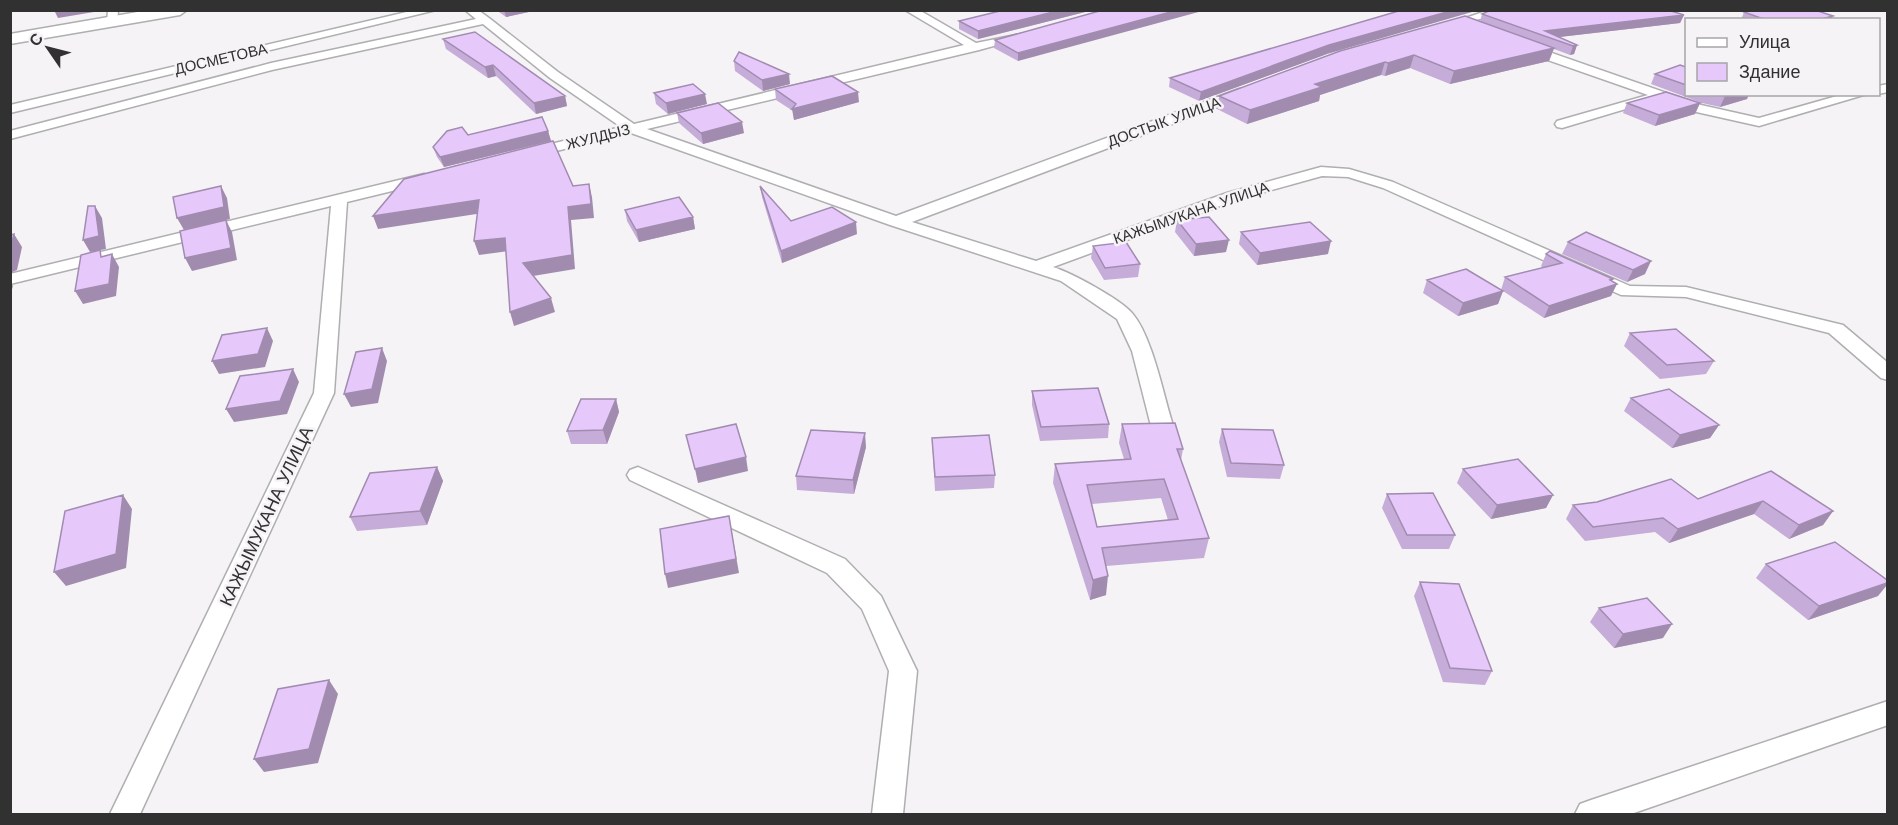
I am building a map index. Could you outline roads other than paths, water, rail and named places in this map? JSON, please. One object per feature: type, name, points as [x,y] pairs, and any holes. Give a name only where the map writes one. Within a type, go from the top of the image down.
[{"type":"main road","points":[[10,39],[112,17],[180,10]]},
{"type":"street","name":"ДОСМЕТОВА","points":[[10,109],[431,10]]},
{"type":"street","points":[[470,10],[554,75],[632,129],[896,222],[1067,277],[1125,316],[1142,351],[1161,422]]},
{"type":"street","points":[[910,10],[975,47]]},
{"type":"street","points":[[1429,31],[1503,10]]},
{"type":"street","points":[[10,135],[271,67],[485,20]]},
{"type":"street","points":[[1461,22],[1482,30]]},
{"type":"street","name":"ЖУЛДЫЗ","points":[[508,159],[1031,33]]},
{"type":"street","points":[[1512,42],[1697,108],[1759,122],[1854,96]]},
{"type":"street","name":"ДОСТЫК УЛИЦА","points":[[896,222],[1253,88]]},
{"type":"street","points":[[1562,124],[1663,95]]},
{"type":"street","name":"КАЖЫМУКАНА УЛИЦА","points":[[1036,267],[1233,196],[1321,171],[1349,173],[1388,185],[1627,291],[1686,292],[1836,328],[1887,374]]},
{"type":"street","points":[[10,279],[440,175]]},
{"type":"street","name":"КАЖЫМУКАНА УЛИЦА","points":[[125,814],[324,393],[339,200]]},
{"type":"street","points":[[638,475],[836,566],[872,603],[903,671],[888,814]]},
{"type":"street","points":[[1591,814],[1887,713]]}]
